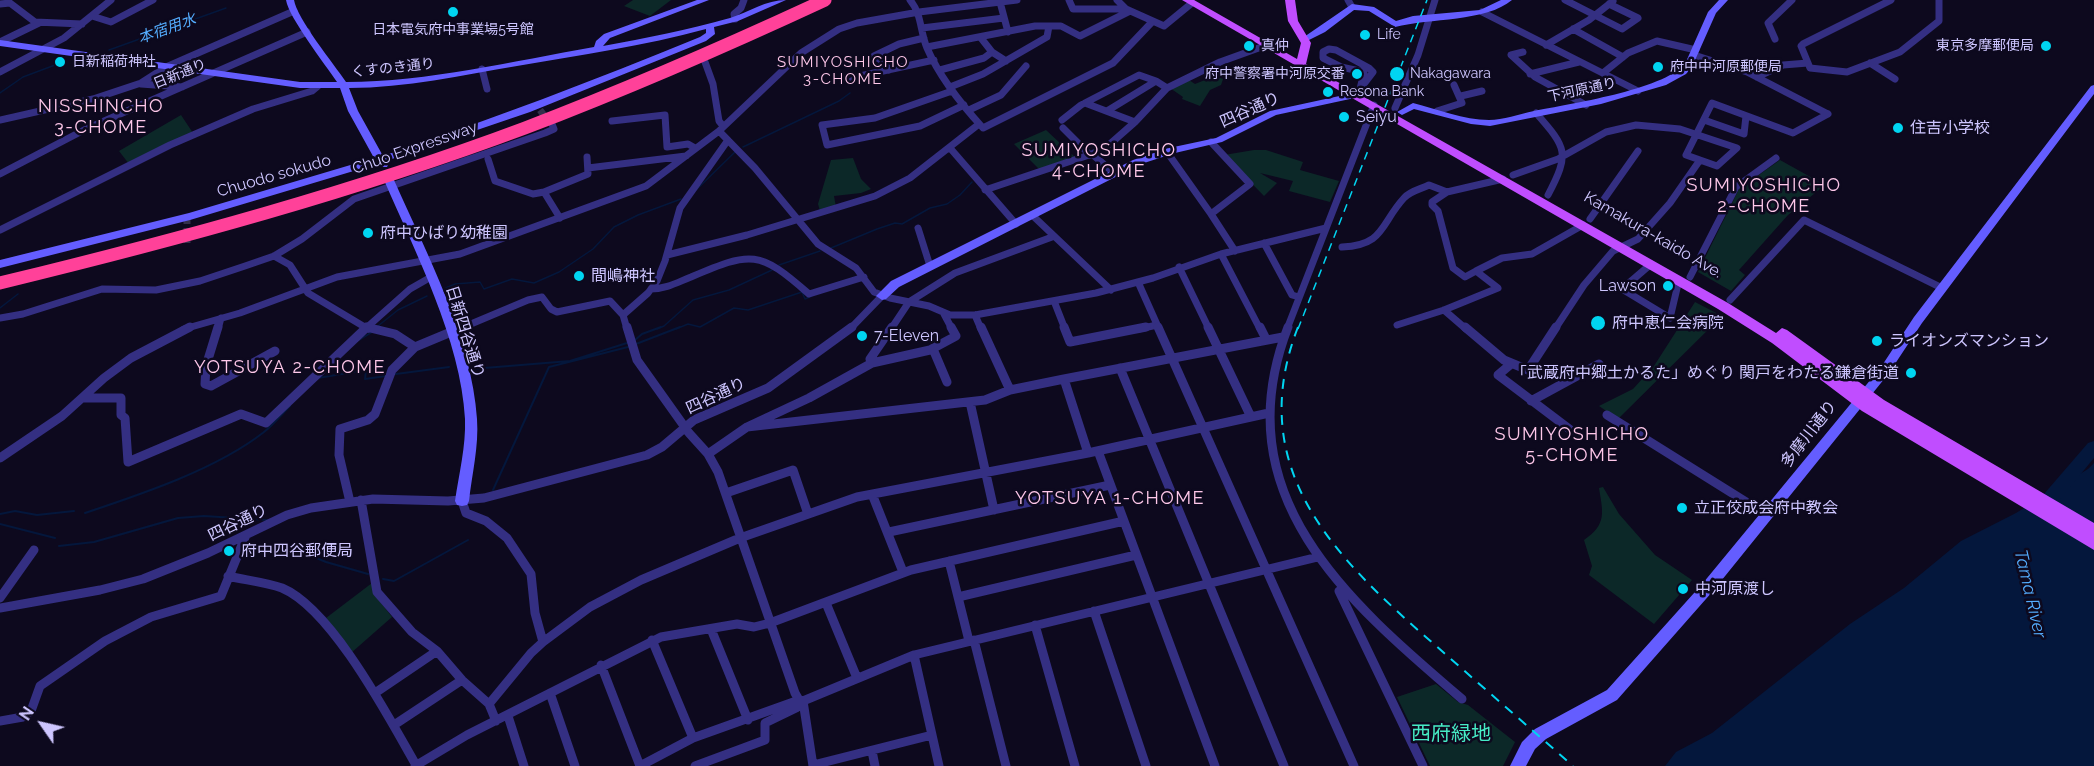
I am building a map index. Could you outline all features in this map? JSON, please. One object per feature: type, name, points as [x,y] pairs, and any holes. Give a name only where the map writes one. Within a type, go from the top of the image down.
[{"type":"highway","name":"Chuo Expressway","points":[[0,275],[222,218],[443,149],[610,88],[810,0]]},
{"type":"highway","name":"Chuo Expressway","points":[[0,283],[211,230],[456,152],[603,98],[731,44],[825,0]]},
{"type":"main road","points":[[1290,0],[1293,21],[1305,39],[1306,45],[1302,60]]},
{"type":"main road","points":[[1194,1],[1267,45],[1302,60]]},
{"type":"main road","points":[[1194,1],[1357,91]]},
{"type":"main road","name":"Kamakura-kaido Ave.","points":[[1357,91],[1399,110],[1508,177],[1684,279],[1777,340],[1796,349],[1862,396]]},
{"type":"main road","name":"Kamakura-kaido Ave.","points":[[1357,91],[1374,105],[1508,177],[1548,195],[1586,222]]},
{"type":"main road","name":"Kamakura-kaido Ave.","points":[[1684,279],[1730,300],[1776,329],[1874,406],[2094,544]]},
{"type":"main road","name":"Kamakura-kaido Ave.","points":[[1874,406],[2094,531]]},
{"type":"street","points":[[0,72],[44,50],[82,24],[111,0]]},
{"type":"street","points":[[92,16],[111,22],[153,0]]},
{"type":"street","points":[[290,0],[307,32],[344,86],[353,111],[381,163]]},
{"type":"street","points":[[598,49],[599,43],[607,36],[705,0]]},
{"type":"street","points":[[735,19],[734,14],[744,0]]},
{"type":"street","name":"くすのき通り","points":[[0,43],[215,74],[318,86],[344,86],[414,81],[663,38],[710,27],[782,0]]},
{"type":"street","points":[[910,0],[919,12],[927,47],[951,89],[979,124],[986,128],[1062,87],[1113,63],[1152,22]]},
{"type":"street","points":[[0,459],[62,416],[113,371],[158,341],[193,325],[221,318],[337,277],[470,251],[646,186],[721,129],[766,88],[790,62],[829,33],[857,23],[956,3],[1015,0]]},
{"type":"street","points":[[1069,0],[1073,9],[1128,10]]},
{"type":"street","points":[[1118,0],[1128,10],[1164,26],[1194,1]]},
{"type":"street","points":[[1399,110],[1435,0]]},
{"type":"street","points":[[1305,39],[1312,37],[1320,29],[1346,15],[1350,4],[1371,9],[1395,24],[1482,12],[1508,0]]},
{"type":"street","points":[[1546,45],[1595,15],[1611,2],[1638,18],[1622,29],[1595,15],[1565,0]]},
{"type":"street","name":"下河原通り","points":[[1399,110],[1413,106],[1463,120],[1485,123],[1586,105],[1638,91],[1683,72],[1695,53],[1712,12],[1724,0]]},
{"type":"street","points":[[1775,39],[1768,23],[1792,0]]},
{"type":"street","points":[[1891,0],[1803,44],[1801,46],[1810,68],[1847,72],[1899,52],[1939,21],[1939,0]]},
{"type":"street","points":[[1000,2],[1008,32]]},
{"type":"street","points":[[0,4],[10,3],[27,17],[40,23],[82,24]]},
{"type":"street","points":[[927,47],[1049,26],[1061,26],[1080,36],[1099,24],[1115,20],[1128,10]]},
{"type":"street","points":[[0,120],[93,99],[141,84],[166,67],[294,11]]},
{"type":"street","points":[[1482,12],[1638,91]]},
{"type":"street","points":[[922,28],[1004,18]]},
{"type":"street","points":[[0,43],[40,23]]},
{"type":"street","points":[[1026,66],[1001,95],[920,126],[827,145],[822,125],[875,118],[972,80],[1047,37],[1049,26]]},
{"type":"street","name":"Chuodo sokudo","points":[[0,264],[187,218],[381,163],[539,108],[693,46],[711,34],[710,27]]},
{"type":"street","points":[[1573,29],[1623,57]]},
{"type":"street","name":"日新通り","points":[[0,174],[86,129],[307,32]]},
{"type":"street","points":[[889,70],[884,62],[874,56],[899,44],[924,38]]},
{"type":"street","points":[[981,38],[992,52],[1006,61]]},
{"type":"street","points":[[1603,73],[1623,57],[1659,40],[1733,66],[1828,114],[1793,133],[1712,103],[1686,155],[1717,166],[1737,148],[1744,134],[1746,116]]},
{"type":"street","points":[[985,190],[1091,154],[1110,144],[1135,122],[1167,88],[1220,62],[1267,45]]},
{"type":"street","points":[[1336,50],[1372,69],[1373,74],[1357,91],[1365,74],[1362,71],[1341,68],[1323,58],[1323,52],[1336,50]]},
{"type":"street","points":[[940,70],[984,58],[992,52]]},
{"type":"street","points":[[1523,52],[1511,55],[1530,74],[1576,96],[1586,105]]},
{"type":"street","points":[[850,82],[860,76],[934,60]]},
{"type":"street","points":[[705,62],[713,84],[721,129],[823,249],[850,263],[864,277],[874,292],[882,296],[929,306],[944,314],[962,317],[1111,290],[1221,254],[1326,228]]},
{"type":"street","points":[[1530,74],[1579,62]]},
{"type":"street","points":[[1353,69],[1360,66],[1360,63]]},
{"type":"street","points":[[1757,77],[1783,65],[1808,63]]},
{"type":"street","points":[[1870,63],[1895,79]]},
{"type":"street","points":[[482,69],[487,89]]},
{"type":"street","points":[[1114,173],[1091,154],[1062,124],[1085,103],[1139,75],[1167,88]]},
{"type":"street","points":[[1107,111],[1156,81]]},
{"type":"street","points":[[141,84],[185,87]]},
{"type":"street","points":[[0,230],[170,145],[247,112],[312,91],[318,86]]},
{"type":"street","points":[[1437,111],[1462,103],[1461,96],[1454,86]]},
{"type":"street","name":"多摩川通り","points":[[1518,766],[1531,742],[1546,731],[1600,704],[1620,686],[1767,515],[1889,365],[1908,334],[1942,288],[2094,88]]},
{"type":"street","name":"四谷通り","points":[[0,608],[100,590],[143,579],[208,554],[301,510],[361,500],[462,501],[496,495],[639,457],[662,447],[694,420],[768,388],[852,327],[895,284],[930,266],[1137,162],[1228,136],[1278,111],[1347,97],[1357,91]]},
{"type":"street","points":[[1461,96],[1482,92]]},
{"type":"street","points":[[1085,103],[1135,122]]},
{"type":"street","points":[[1374,105],[1299,297],[1272,376],[1269,413],[1271,444],[1282,487],[1301,530],[1335,582],[1423,766]]},
{"type":"street","points":[[1536,113],[1556,136],[1563,157],[1563,169],[1548,195]]},
{"type":"street","points":[[612,120],[664,115],[667,147],[688,144],[695,148]]},
{"type":"street","points":[[1704,120],[1744,134]]},
{"type":"street","points":[[0,318],[23,314],[102,290],[156,290],[200,281],[274,255],[302,239],[354,199],[390,183],[545,133],[554,129],[552,124]]},
{"type":"street","points":[[667,255],[711,245],[875,196],[910,178],[979,124]]},
{"type":"street","points":[[1638,151],[1586,222],[1532,254],[1502,258],[1465,277],[1454,268],[1438,212],[1431,205],[1447,192],[1508,177],[1563,157],[1583,147],[1602,133],[1621,127],[1674,127],[1698,133],[1737,148]]},
{"type":"street","points":[[623,315],[651,289],[667,255],[672,226],[679,210],[714,156],[728,140]]},
{"type":"street","points":[[1211,142],[1250,184],[1211,214]]},
{"type":"street","points":[[950,148],[1016,224]]},
{"type":"street","points":[[1167,152],[1235,251]]},
{"type":"street","points":[[588,168],[686,156]]},
{"type":"street","points":[[488,159],[495,181],[533,194],[588,174],[587,157]]},
{"type":"street","points":[[1651,260],[1622,289],[1670,318],[1684,279],[1734,190],[1776,158]]},
{"type":"street","points":[[1444,310],[1504,360],[1528,370],[1584,285],[1626,245],[1638,239],[1670,203],[1700,160]]},
{"type":"street","name":"日新四谷通り","points":[[390,183],[431,277],[450,332],[470,410],[462,501]]},
{"type":"street","points":[[1342,247],[1370,243],[1380,236],[1405,196],[1429,185],[1447,192]]},
{"type":"street","points":[[543,192],[560,218]]},
{"type":"street","points":[[1032,216],[1111,290]]},
{"type":"street","points":[[1730,300],[1804,220],[1942,288]]},
{"type":"street","points":[[918,228],[930,266]]},
{"type":"street","points":[[872,363],[870,358],[909,302],[956,273],[1052,237]]},
{"type":"street","points":[[1264,243],[1292,294],[1299,297]]},
{"type":"street","points":[[1221,254],[1266,339]]},
{"type":"street","points":[[274,255],[290,265],[308,293],[371,329],[394,334],[415,347]]},
{"type":"street","points":[[651,289],[662,289],[728,264],[756,258],[778,268],[809,294],[864,277]]},
{"type":"street","points":[[1179,267],[1251,417]]},
{"type":"street","points":[[1397,325],[1444,310],[1498,288],[1476,271]]},
{"type":"street","points":[[84,398],[121,398],[121,415],[125,418],[128,462],[177,444],[241,414],[266,423],[371,329],[410,289],[431,277]]},
{"type":"street","points":[[1138,282],[1354,766]]},
{"type":"street","points":[[350,502],[339,451],[338,432],[340,429],[368,420],[375,414],[392,370],[415,347],[528,300],[542,297],[551,309],[557,312],[610,301],[623,315],[637,360],[684,427],[708,454],[726,493],[770,623],[801,700],[813,766],[932,735]]},
{"type":"street","points":[[1054,302],[1070,342],[1156,326]]},
{"type":"street","points":[[708,454],[747,427],[809,398],[872,363],[933,349],[956,336],[944,314]]},
{"type":"street","points":[[975,315],[1010,390]]},
{"type":"street","points":[[221,318],[206,366],[205,384],[207,386],[211,386],[275,351]]},
{"type":"street","points":[[747,427],[985,400],[1010,390],[1284,337]]},
{"type":"street","points":[[933,349],[947,382]]},
{"type":"street","points":[[1511,364],[1498,375],[1572,431]]},
{"type":"street","points":[[1531,400],[1599,364]]},
{"type":"street","points":[[1120,368],[1284,766]]},
{"type":"street","points":[[1064,379],[1093,452],[1110,485],[1215,766]]},
{"type":"street","points":[[970,402],[994,510]]},
{"type":"street","points":[[489,704],[531,653],[590,607],[614,593],[740,538],[872,494],[1093,452],[1269,413]]},
{"type":"street","points":[[1607,415],[1767,515]]},
{"type":"street","points":[[726,493],[793,470],[808,514]]},
{"type":"street","points":[[889,532],[1110,485]]},
{"type":"street","points":[[872,494],[903,572]]},
{"type":"street","points":[[361,500],[377,592],[412,632],[437,651],[462,680],[489,704],[496,721]]},
{"type":"street","points":[[462,501],[466,513],[486,521],[507,538],[531,574],[535,613],[543,642]]},
{"type":"street","points":[[228,576],[281,588],[299,598],[326,624],[375,693],[416,766],[467,735],[508,716],[652,640],[670,634],[737,624],[754,627],[770,623],[903,572],[1124,521]]},
{"type":"street","points":[[0,722],[23,717],[31,711],[40,686],[115,635],[151,617],[221,596],[246,535]]},
{"type":"street","points":[[0,598],[34,550]]},
{"type":"street","points":[[958,597],[1136,555]]},
{"type":"street","points":[[601,665],[640,766],[693,738],[748,720],[914,655],[1318,557]]},
{"type":"street","points":[[949,561],[1006,766]]},
{"type":"street","points":[[1335,582],[1371,620],[1462,699]]},
{"type":"street","points":[[826,603],[857,678]]},
{"type":"street","points":[[1094,611],[1146,766]]},
{"type":"street","points":[[1035,625],[1075,766]]},
{"type":"street","points":[[711,629],[748,720]]},
{"type":"street","points":[[652,640],[693,738]]},
{"type":"street","points":[[375,693],[437,651]]},
{"type":"street","points":[[914,655],[939,766]]},
{"type":"street","points":[[394,725],[462,680]]},
{"type":"street","points":[[550,693],[575,766]]},
{"type":"street","points":[[695,766],[765,740],[765,723],[796,708],[801,700]]},
{"type":"street","points":[[508,716],[524,766]]},
{"type":"street","points":[[872,751],[875,766]]},
{"type":"green space","points":[[633,0],[671,0],[650,16],[624,6]]},
{"type":"green space","points":[[1215,76],[1223,79],[1221,85],[1210,90],[1200,106],[1182,99],[1183,97],[1170,88],[1189,80],[1195,84]]},
{"type":"green space","points":[[181,115],[193,133],[129,164],[119,151]]},
{"type":"green space","points":[[1046,130],[1076,158],[1041,171],[1014,144]]},
{"type":"green space","points":[[1266,150],[1303,162],[1300,170],[1339,181],[1330,202],[1289,191],[1293,181],[1260,173],[1277,183],[1264,196],[1224,155]]},
{"type":"green space","points":[[853,158],[861,179],[871,189],[861,193],[834,196],[836,207],[820,211],[818,204],[831,160]]},
{"type":"green space","points":[[1780,160],[1825,185],[1788,215],[1739,270],[1745,275],[1731,291],[1698,272],[1739,189]]},
{"type":"green space","points":[[1695,302],[1722,316],[1618,419],[1599,406],[1633,389],[1654,366]]},
{"type":"green space","points":[[1603,487],[1619,514],[1655,555],[1692,580],[1654,624],[1589,575],[1592,566],[1584,540],[1597,529],[1600,523],[1602,511],[1599,488]]},
{"type":"green space","points":[[372,583],[374,594],[392,617],[351,653],[326,618]]},
{"type":"green space","name":"西府緑地","points":[[1436,684],[1458,702],[1468,705],[1515,742],[1503,766],[1430,766],[1397,697]]},
{"type":"water","points":[[2094,463],[2094,766],[1665,766],[1676,752],[1712,733],[1850,624],[1904,588],[1961,541],[2016,513],[2088,469]]},
{"type":"waterway","name":"本宿用水","points":[[109,50],[226,8]]},
{"type":"waterway","name":"本宿用水","points":[[0,93],[23,77],[55,65]]},
{"type":"waterway","points":[[743,147],[839,101],[850,93]]},
{"type":"waterway","points":[[696,190],[735,152]]},
{"type":"waterway","points":[[831,248],[877,229],[895,223],[902,224],[930,208],[947,204],[960,195],[972,182]]},
{"type":"waterway","points":[[446,288],[455,284],[480,282],[484,289],[512,279],[534,283],[559,272],[593,249],[614,227],[638,215],[681,199]]},
{"type":"waterway","points":[[779,265],[820,251]]},
{"type":"waterway","points":[[657,329],[664,326],[693,300],[729,290],[772,270]]},
{"type":"waterway","points":[[676,329],[688,324],[700,327],[734,308],[748,310],[802,292],[805,299],[812,296]]},
{"type":"waterway","points":[[0,308],[18,294]]},
{"type":"waterway","points":[[378,326],[398,310],[427,296]]},
{"type":"waterway","points":[[635,340],[642,334],[661,327]]},
{"type":"waterway","points":[[636,344],[680,327]]},
{"type":"waterway","points":[[359,340],[372,332]]},
{"type":"waterway","points":[[472,369],[570,361],[627,343]]},
{"type":"waterway","points":[[493,490],[549,367],[628,347]]},
{"type":"waterway","points":[[396,374],[449,367]]},
{"type":"waterway","points":[[318,378],[366,370],[365,379],[386,376]]},
{"type":"waterway","points":[[85,513],[130,498],[224,458],[264,432],[290,406]]},
{"type":"waterway","name":"Tama River","points":[[2050,499],[2094,447]]},
{"type":"waterway","points":[[0,514],[15,511],[37,515],[74,511]]},
{"type":"waterway","points":[[59,546],[94,542],[178,518],[204,516],[267,520]]},
{"type":"waterway","points":[[0,524],[55,538]]},
{"type":"waterway","points":[[383,579],[394,581],[468,540]]},
{"type":"waterway","points":[[302,552],[326,562],[368,574]]},
{"type":"tunnel","points":[[540,110],[549,122]]},
{"type":"tunnel","points":[[187,217],[187,243]]},
{"type":"railway","points":[[1298,329],[1427,0]]},
{"type":"railway","points":[[1298,327],[1284,380],[1283,428],[1292,471],[1312,512],[1338,550],[1370,585],[1573,766]]},
{"type":"place","name":"日本電気府中事業場5号館","points":[[453,12]]},
{"type":"place","name":"Life","points":[[1365,35]]},
{"type":"place","name":"真仲","points":[[1249,46]]},
{"type":"place","name":"東京多摩郵便局","points":[[2046,46]]},
{"type":"place","name":"日新稲荷神社","points":[[60,62]]},
{"type":"place","name":"府中中河原郵便局","points":[[1658,67]]},
{"type":"place","name":"府中警察署中河原交番","points":[[1357,74]]},
{"type":"place","name":"Nakagawara","points":[[1397,74]]},
{"type":"place","name":"Resona Bank","points":[[1328,92]]},
{"type":"place","name":"Seiyu","points":[[1344,117]]},
{"type":"place","name":"住吉小学校","points":[[1898,128]]},
{"type":"place","name":"府中ひばり幼稚園","points":[[368,233]]},
{"type":"place","name":"間嶋神社","points":[[579,276]]},
{"type":"place","name":"Lawson","points":[[1668,286]]},
{"type":"place","name":"府中恵仁会病院","points":[[1598,323]]},
{"type":"place","name":"7-Eleven","points":[[862,336]]},
{"type":"place","name":"ライオンズマンション","points":[[1877,341]]},
{"type":"place","name":"「武蔵府中郷土かるた」めぐり 関戸をわたる鎌倉街道","points":[[1911,373]]},
{"type":"place","name":"立正佼成会府中教会","points":[[1682,508]]},
{"type":"place","name":"府中四谷郵便局","points":[[229,551]]},
{"type":"place","name":"中河原渡し","points":[[1683,589]]},
{"type":"district","name":"SUMIYOSHICHO 3-CHOME","points":[[843,70]]},
{"type":"district","name":"NISSHINCHO 3-CHOME","points":[[101,117]]},
{"type":"district","name":"SUMIYOSHICHO 4-CHOME","points":[[1099,161]]},
{"type":"district","name":"SUMIYOSHICHO 2-CHOME","points":[[1764,196]]},
{"type":"district","name":"YOTSUYA 2-CHOME","points":[[290,368]]},
{"type":"district","name":"SUMIYOSHICHO 5-CHOME","points":[[1572,445]]},
{"type":"district","name":"YOTSUYA 1-CHOME","points":[[1110,499]]}]
